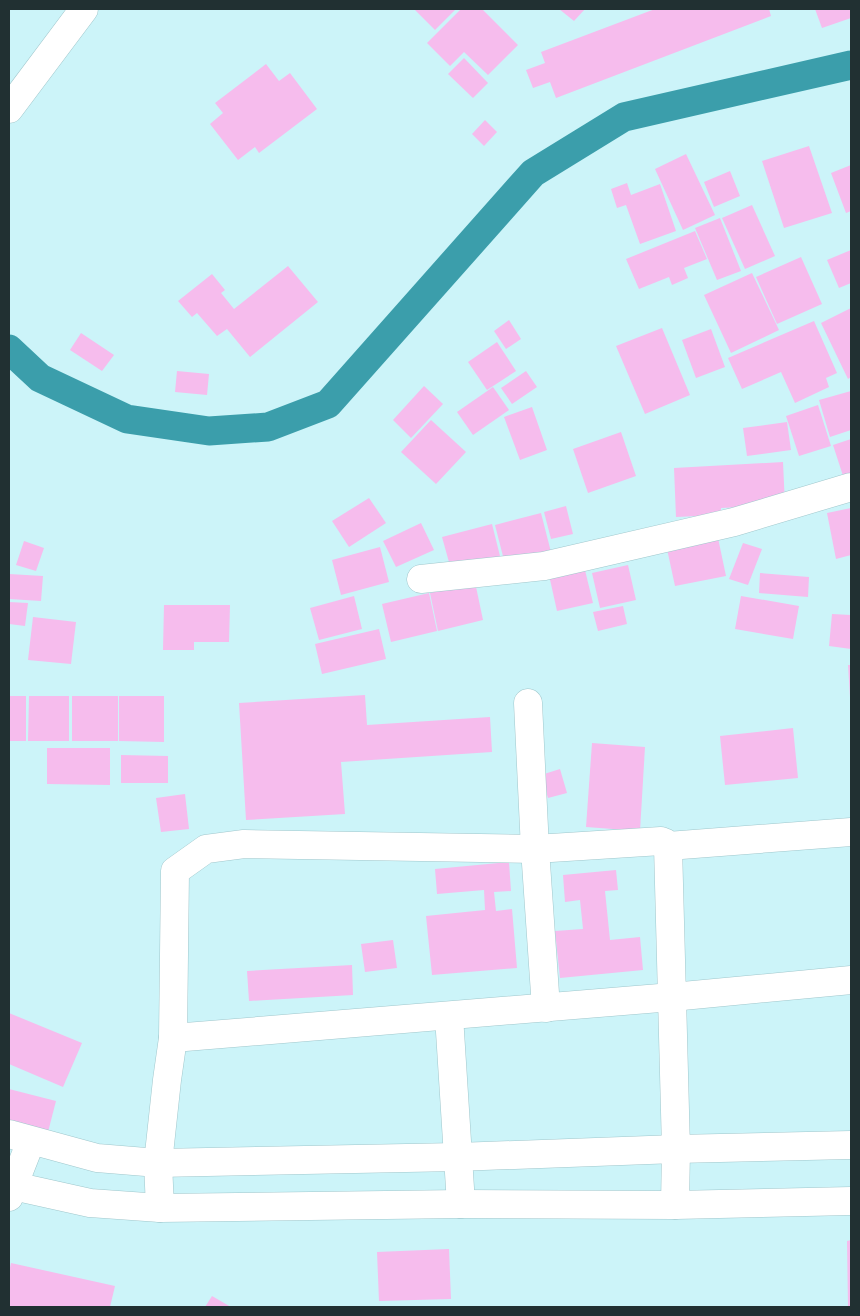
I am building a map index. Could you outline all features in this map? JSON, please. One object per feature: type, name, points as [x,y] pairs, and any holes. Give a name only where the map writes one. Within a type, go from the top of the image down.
[{"type":"street","points":[[9,109],[84,9]]},
{"type":"street","points":[[421,579],[544,566],[734,522],[851,487]]},
{"type":"street","points":[[528,703],[534,849],[546,1008]]},
{"type":"street","points":[[668,846],[851,832]]},
{"type":"street","points":[[160,1208],[158,1163],[173,1038],[175,871],[206,849],[244,844],[534,849],[661,841],[668,846],[676,1149],[674,1205]]},
{"type":"street","points":[[173,1038],[546,1008],[851,980]]},
{"type":"street","points":[[449,1016],[461,1204]]},
{"type":"street","points":[[851,1145],[457,1157],[158,1163],[97,1158],[20,1137],[10,1189],[90,1203],[160,1208],[461,1204],[674,1205],[851,1201]]},
{"type":"building","points":[[414,9],[456,9],[435,30]]},
{"type":"building","points":[[461,9],[482,9],[518,45],[488,75],[464,52],[450,66],[427,43]]},
{"type":"building","points":[[559,9],[585,9],[574,21]]},
{"type":"building","points":[[655,9],[769,9],[771,16],[556,98],[550,82],[533,88],[526,70],[545,63],[541,52]]},
{"type":"building","points":[[815,9],[851,9],[851,18],[822,28]]},
{"type":"building","points":[[464,58],[488,83],[473,98],[448,74]]},
{"type":"building","points":[[266,64],[279,81],[290,73],[317,109],[259,153],[255,147],[238,160],[210,124],[223,113],[215,103]]},
{"type":"building","points":[[485,120],[497,132],[484,146],[472,134]]},
{"type":"building","points":[[809,146],[832,213],[784,228],[762,161]]},
{"type":"building","points":[[686,154],[715,215],[683,230],[655,169]]},
{"type":"building","points":[[851,165],[851,211],[846,213],[831,173]]},
{"type":"building","points":[[730,171],[740,196],[714,207],[704,182]]},
{"type":"building","points":[[627,183],[631,195],[660,184],[676,231],[640,244],[626,205],[617,208],[611,189]]},
{"type":"building","points":[[752,205],[775,256],[745,269],[722,218]]},
{"type":"building","points":[[720,218],[741,271],[717,280],[695,228]]},
{"type":"building","points":[[695,231],[707,259],[684,268],[688,278],[672,285],[669,277],[639,289],[626,259]]},
{"type":"building","points":[[851,250],[851,283],[839,288],[827,260]]},
{"type":"building","points":[[801,257],[822,304],[777,324],[756,277]]},
{"type":"building","points":[[288,266],[318,302],[250,357],[227,329],[217,336],[197,313],[192,317],[178,301],[212,274],[225,290],[221,293],[234,309]]},
{"type":"building","points":[[752,273],[779,330],[731,353],[704,295]]},
{"type":"building","points":[[851,308],[851,377],[848,379],[821,323]]},
{"type":"building","points":[[509,320],[521,339],[506,349],[494,331]]},
{"type":"building","points":[[814,321],[837,373],[826,378],[829,387],[795,403],[781,372],[742,389],[728,358]]},
{"type":"building","points":[[662,328],[690,395],[645,414],[616,346]]},
{"type":"building","points":[[711,329],[725,367],[696,378],[682,340]]},
{"type":"building","points":[[81,333],[114,355],[102,371],[70,350]]},
{"type":"building","points":[[497,342],[516,371],[487,390],[468,362]]},
{"type":"building","points":[[177,371],[209,374],[207,395],[175,392]]},
{"type":"building","points":[[526,371],[537,387],[512,404],[501,388]]},
{"type":"building","points":[[424,386],[443,404],[411,438],[393,420]]},
{"type":"building","points":[[493,387],[509,410],[473,435],[457,412]]},
{"type":"building","points":[[851,391],[851,430],[830,437],[819,400]]},
{"type":"building","points":[[818,405],[831,446],[799,456],[786,416]]},
{"type":"building","points":[[532,407],[547,450],[520,460],[504,417]]},
{"type":"building","points":[[431,420],[466,452],[436,484],[401,452]]},
{"type":"building","points":[[787,422],[791,450],[747,456],[743,428]]},
{"type":"building","points":[[621,432],[636,476],[588,493],[573,449]]},
{"type":"building","points":[[851,439],[851,480],[845,482],[833,445]]},
{"type":"building","points":[[783,462],[785,505],[721,508],[721,515],[676,517],[674,468]]},
{"type":"building","points":[[369,498],[386,523],[349,547],[332,521]]},
{"type":"building","points":[[566,506],[573,534],[551,539],[544,512]]},
{"type":"building","points":[[851,508],[851,555],[836,559],[827,513]]},
{"type":"building","points":[[541,513],[552,556],[506,568],[495,525]]},
{"type":"building","points":[[421,523],[434,550],[396,567],[383,541]]},
{"type":"building","points":[[492,524],[501,560],[452,573],[442,537]]},
{"type":"building","points":[[718,538],[726,576],[675,586],[667,549]]},
{"type":"building","points":[[24,541],[44,548],[36,571],[16,565]]},
{"type":"building","points":[[743,543],[762,549],[748,585],[729,579]]},
{"type":"building","points":[[380,547],[389,582],[341,595],[332,560]]},
{"type":"building","points":[[628,565],[636,600],[600,608],[592,573]]},
{"type":"building","points":[[584,566],[593,603],[557,611],[549,575]]},
{"type":"building","points":[[760,573],[809,577],[808,597],[759,593]]},
{"type":"building","points":[[9,574],[43,576],[41,601],[9,599]]},
{"type":"building","points":[[475,582],[483,620],[438,631],[430,593]]},
{"type":"building","points":[[429,593],[437,631],[391,642],[382,604]]},
{"type":"building","points":[[354,596],[362,629],[319,640],[310,608]]},
{"type":"building","points":[[741,596],[799,606],[793,639],[735,629]]},
{"type":"building","points":[[9,602],[28,603],[25,626],[9,624]]},
{"type":"building","points":[[164,605],[230,605],[229,642],[194,642],[194,650],[163,650]]},
{"type":"building","points":[[623,606],[627,624],[598,631],[593,612]]},
{"type":"building","points":[[832,614],[851,615],[851,649],[829,646]]},
{"type":"building","points":[[33,617],[76,622],[71,664],[28,660]]},
{"type":"building","points":[[379,629],[386,659],[322,674],[315,644]]},
{"type":"building","points":[[848,665],[851,665],[851,697],[850,697]]},
{"type":"building","points":[[365,695],[367,725],[490,717],[492,752],[341,762],[345,814],[246,820],[239,703]]},
{"type":"building","points":[[9,696],[26,696],[26,741],[9,741]]},
{"type":"building","points":[[29,696],[69,696],[69,741],[28,741]]},
{"type":"building","points":[[72,696],[118,696],[118,741],[72,741]]},
{"type":"building","points":[[119,696],[164,696],[164,742],[119,741]]},
{"type":"building","points":[[793,728],[798,778],[725,785],[720,736]]},
{"type":"building","points":[[592,743],[645,747],[640,831],[586,827]]},
{"type":"building","points":[[47,748],[110,748],[110,785],[47,784]]},
{"type":"building","points":[[121,755],[168,756],[168,783],[121,783]]},
{"type":"building","points":[[560,769],[567,793],[548,798],[541,775]]},
{"type":"building","points":[[185,794],[189,829],[161,832],[156,798]]},
{"type":"building","points":[[509,862],[511,891],[494,892],[496,911],[512,909],[517,968],[432,975],[426,916],[485,910],[484,890],[437,894],[435,869]]},
{"type":"building","points":[[616,870],[618,890],[605,891],[610,940],[640,937],[643,970],[560,978],[555,931],[583,929],[580,900],[565,902],[563,875]]},
{"type":"building","points":[[393,940],[397,968],[365,972],[361,944]]},
{"type":"building","points":[[352,965],[353,995],[249,1001],[247,971]]},
{"type":"building","points":[[9,1013],[82,1043],[63,1087],[9,1064]]},
{"type":"building","points":[[9,1089],[56,1101],[48,1132],[9,1123]]},
{"type":"building","points":[[851,1240],[851,1307],[848,1307],[847,1241]]},
{"type":"building","points":[[449,1249],[451,1299],[379,1301],[377,1252]]},
{"type":"building","points":[[11,1263],[115,1286],[110,1307],[9,1307],[9,1272]]},
{"type":"building","points":[[212,1296],[231,1307],[205,1307]]},
{"type":"waterway","points":[[9,349],[40,378],[127,419],[209,431],[268,427],[328,404],[533,173],[624,117],[851,65]]}]
